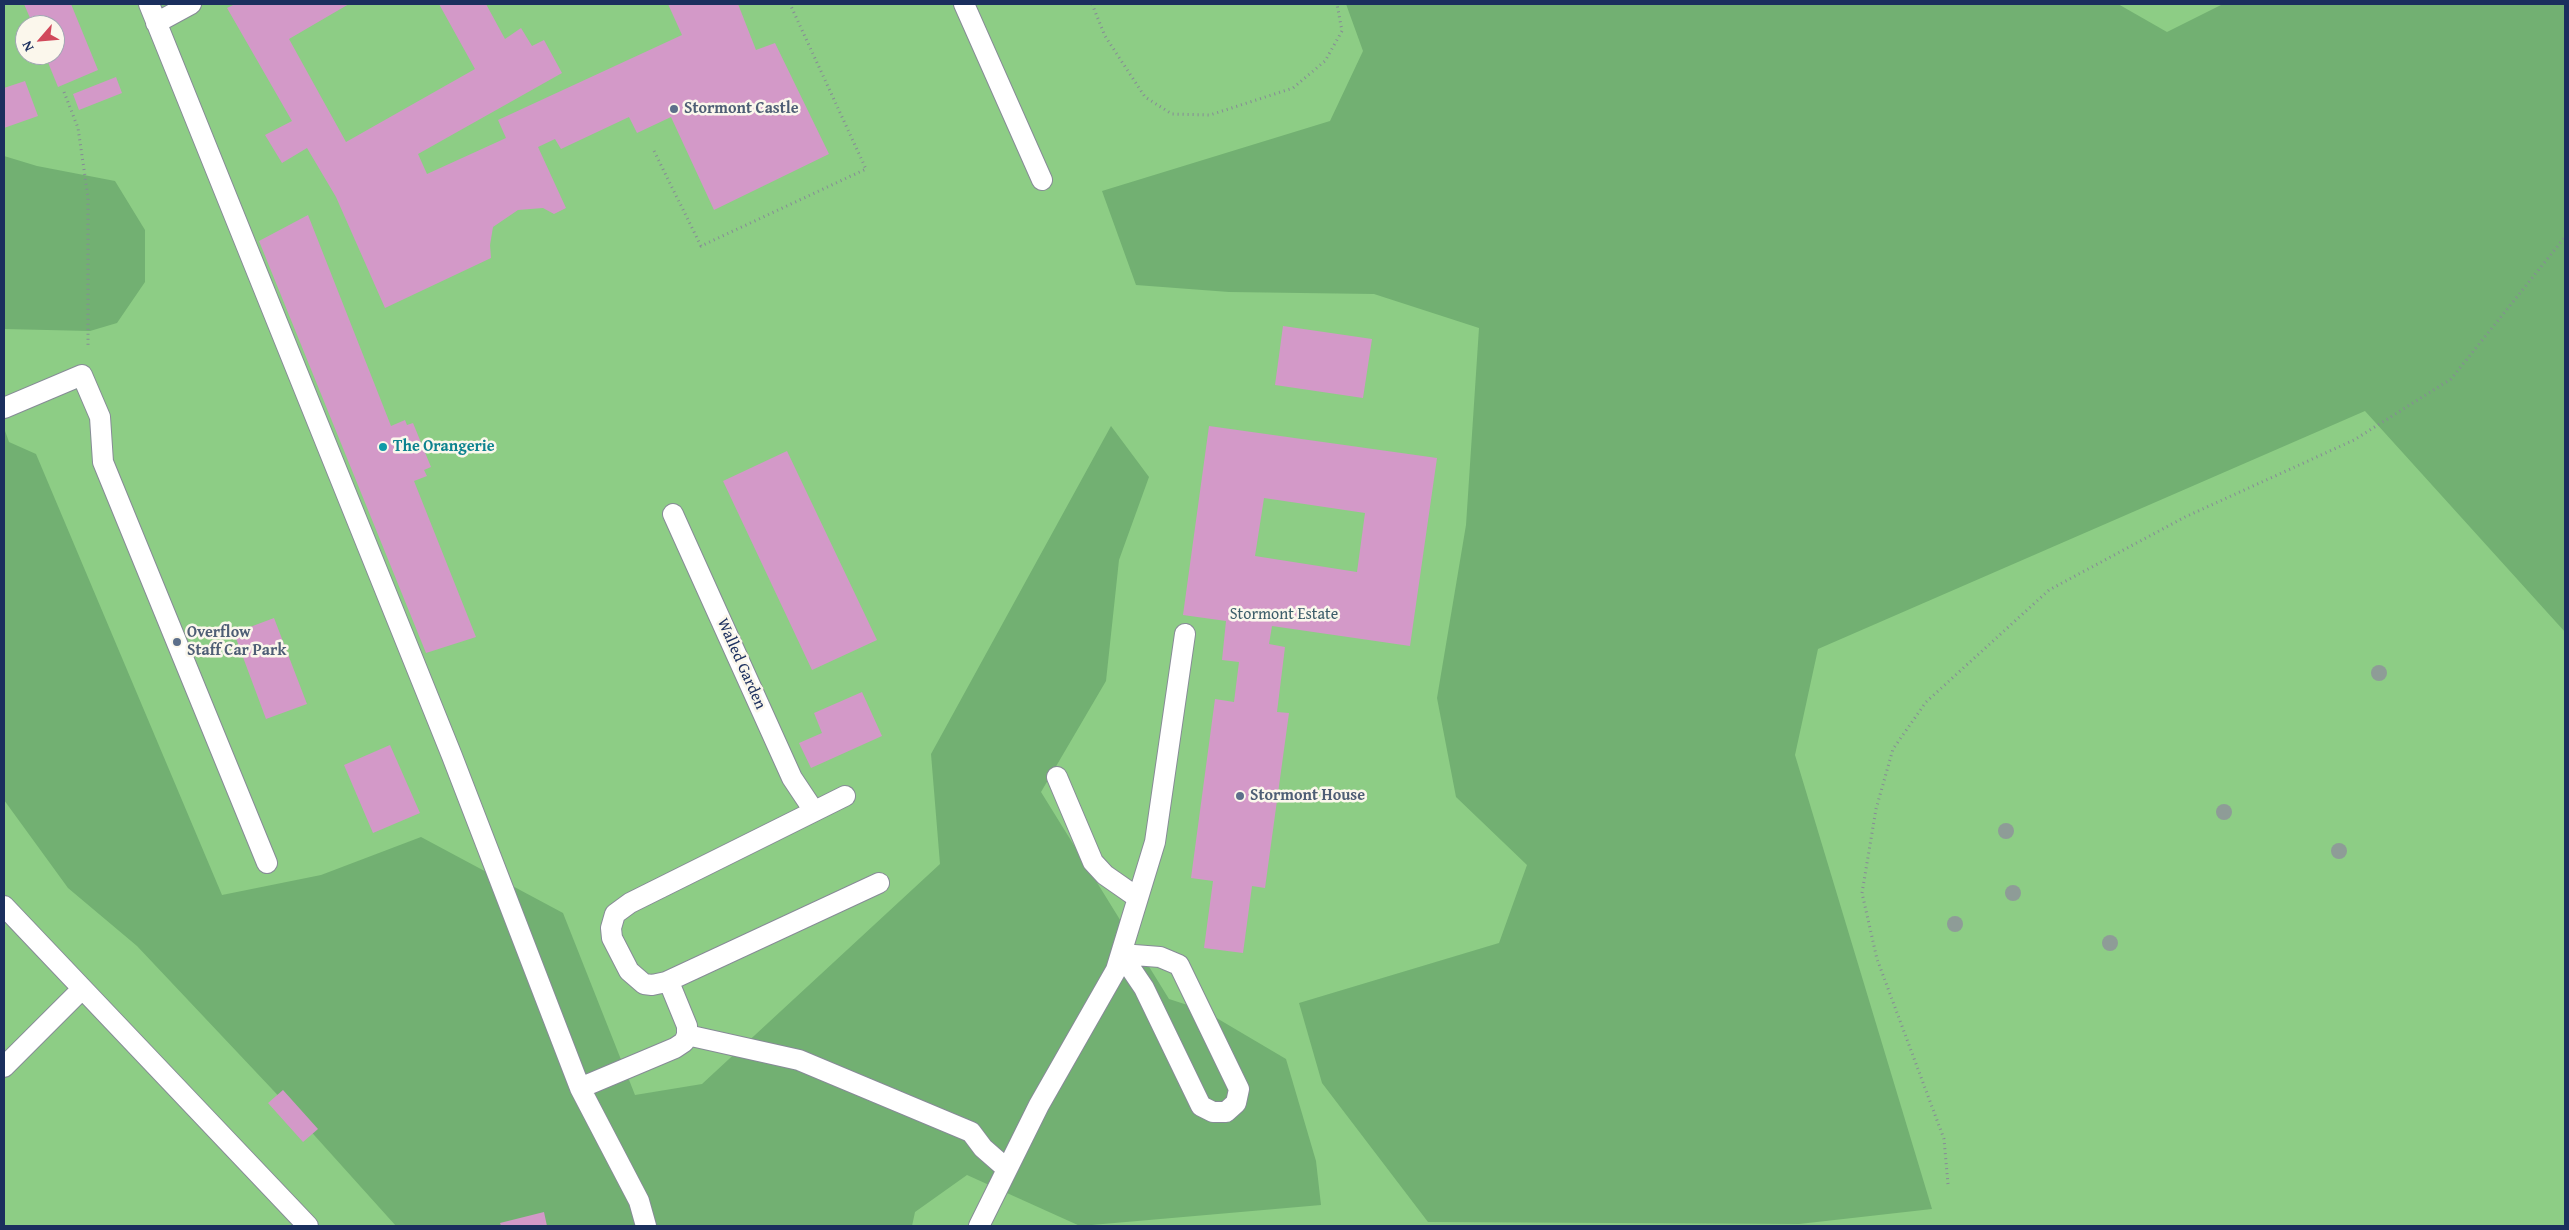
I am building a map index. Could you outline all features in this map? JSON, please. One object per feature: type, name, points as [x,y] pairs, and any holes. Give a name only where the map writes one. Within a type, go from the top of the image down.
[{"type":"lane","points":[[149,4],[452,756],[580,1088],[639,1201],[646,1226]]},
{"type":"lane","points":[[156,23],[191,4]]},
{"type":"lane","points":[[964,4],[1042,180]]},
{"type":"lane","points":[[4,408],[82,375],[100,417],[102,462],[267,863]]},
{"type":"lane","name":"Walled Garden","points":[[673,514],[792,778],[814,811]]},
{"type":"lane","points":[[979,1226],[1039,1105],[1116,970],[1155,842],[1185,634]]},
{"type":"lane","points":[[1057,777],[1093,862],[1105,876],[1138,898]]},
{"type":"lane","points":[[845,796],[630,903],[615,914],[611,928],[612,938],[629,971],[644,984],[652,985],[666,982],[879,883]]},
{"type":"lane","points":[[4,906],[308,1226]]},
{"type":"lane","points":[[1121,954],[1160,957],[1179,965],[1239,1090],[1236,1103],[1226,1112],[1213,1112],[1201,1106],[1144,988],[1121,954]]},
{"type":"lane","points":[[580,1088],[675,1048],[684,1042],[687,1035],[687,1026],[671,987],[666,982]]},
{"type":"lane","points":[[4,1068],[82,989]]},
{"type":"lane","points":[[687,1035],[799,1060],[971,1132],[983,1148],[1007,1170]]},
{"type":"path","points":[[654,151],[701,246],[866,169],[790,4]]},
{"type":"path","points":[[1092,4],[1105,36],[1145,97],[1172,114],[1210,115],[1293,88],[1325,62],[1342,31],[1337,4]]},
{"type":"path","points":[[64,92],[78,128],[88,197],[89,338],[82,375]]},
{"type":"path","points":[[1948,1184],[1944,1138],[1877,959],[1862,893],[1876,809],[1893,750],[1926,702],[2049,590],[2185,517],[2354,440],[2451,379],[2565,237]]},
{"type":"green space","name":"Stormont Estate","points":[[4,4],[2565,4],[2565,1226],[4,1226]]},
{"type":"green space","points":[[1346,4],[2118,4],[2167,32],[2223,4],[2565,4],[2565,632],[2365,411],[1818,649],[1795,755],[1932,1209],[1799,1224],[1428,1222],[1322,1083],[1299,1003],[1499,943],[1527,865],[1456,797],[1437,698],[1466,525],[1479,328],[1374,294],[1229,292],[1136,285],[1102,191],[1330,121],[1363,51]]},
{"type":"green space","points":[[4,156],[37,166],[115,181],[145,230],[145,282],[117,323],[90,331],[4,329]]},
{"type":"green space","points":[[1111,426],[1149,477],[1119,560],[1106,681],[1041,792],[1169,999],[1203,1010],[1286,1059],[1316,1161],[1321,1205],[1080,1226],[967,1175],[915,1212],[912,1226],[396,1226],[288,1106],[137,946],[68,888],[4,800],[4,428],[9,442],[36,454],[222,895],[321,875],[421,837],[563,913],[635,1095],[702,1084],[940,864],[931,754]]},
{"type":"building","points":[[24,4],[71,4],[98,70],[58,87],[49,65],[65,65],[65,15],[29,15]]},
{"type":"building","points":[[235,4],[349,4],[289,39],[346,142],[475,69],[439,4],[486,4],[505,39],[521,28],[532,46],[544,40],[562,73],[418,154],[427,174],[506,138],[498,120],[682,35],[668,4],[738,4],[756,50],[775,43],[829,154],[714,210],[671,117],[637,133],[629,117],[561,149],[555,139],[538,147],[566,208],[554,214],[543,208],[518,210],[493,227],[490,245],[491,258],[385,308],[336,197],[307,148],[282,163],[265,135],[292,121],[227,8]]},
{"type":"building","points":[[116,77],[122,93],[79,110],[73,94]]},
{"type":"building","points":[[25,81],[38,116],[4,128],[4,88]]},
{"type":"building","name":"The Orangerie","points":[[308,215],[391,426],[405,420],[407,425],[413,423],[431,467],[424,470],[427,476],[414,481],[476,637],[426,653],[259,241]]},
{"type":"building","points":[[1283,326],[1372,339],[1363,398],[1275,385]]},
{"type":"building","points":[[1209,426],[1437,458],[1410,646],[1272,626],[1269,644],[1285,647],[1277,712],[1289,713],[1265,888],[1252,886],[1243,953],[1204,948],[1213,881],[1191,878],[1215,699],[1234,702],[1239,662],[1222,660],[1226,621],[1183,615]],"holes":[[[1264,498],[1365,513],[1357,572],[1255,556]]]},
{"type":"building","points":[[787,451],[877,640],[812,670],[723,481]]},
{"type":"building","points":[[274,618],[307,704],[266,719],[234,633]]},
{"type":"building","points":[[862,692],[882,736],[811,768],[799,743],[822,733],[814,713]]},
{"type":"building","points":[[390,745],[420,813],[373,833],[344,765]]},
{"type":"building","points":[[283,1090],[318,1129],[303,1142],[268,1103]]},
{"type":"building","points":[[544,1212],[547,1226],[501,1226],[500,1223]]},
{"type":"place","name":"Stormont Castle","points":[[674,109]]},
{"type":"place","name":"The Orangerie","points":[[383,447]]},
{"type":"place","name":"Overflow Staff Car Park","points":[[177,642]]},
{"type":"place","name":"Stormont House","points":[[1240,796]]}]
